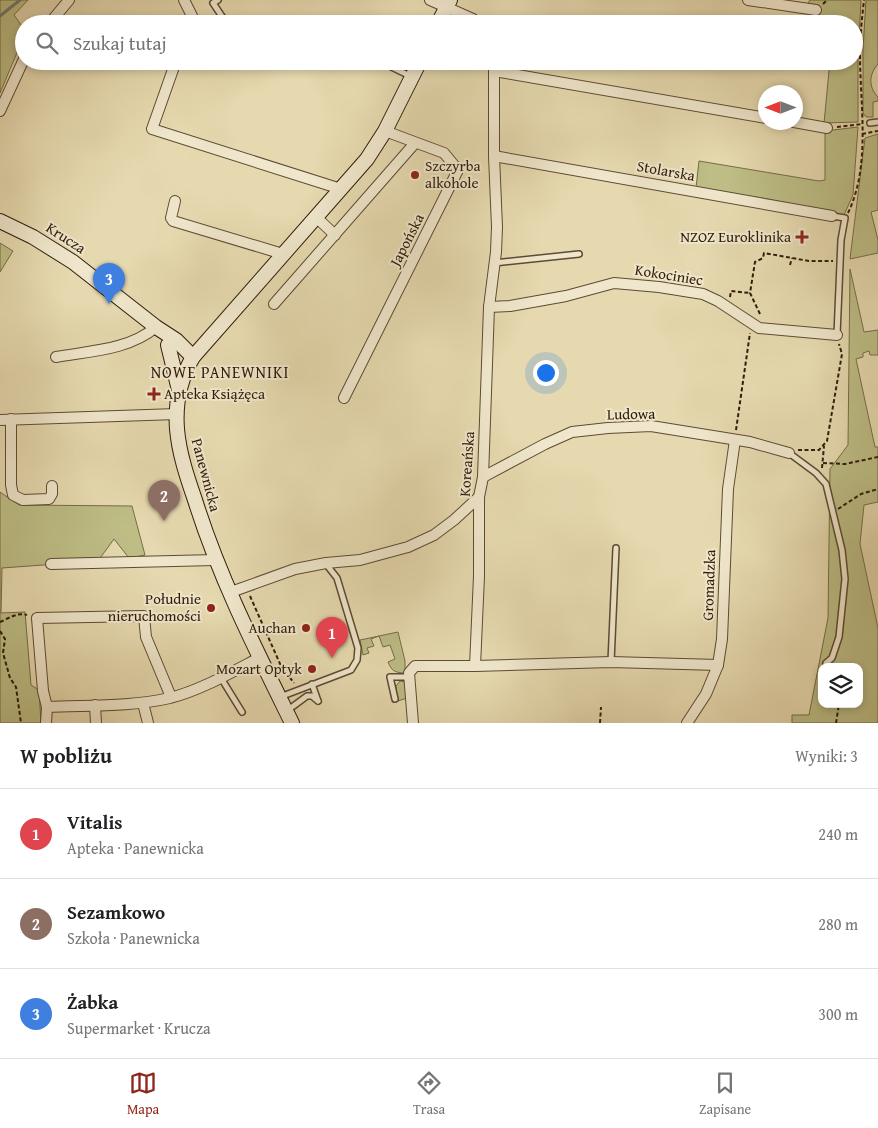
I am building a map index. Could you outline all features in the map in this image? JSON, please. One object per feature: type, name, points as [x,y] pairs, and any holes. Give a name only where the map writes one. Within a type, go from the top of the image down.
[{"type":"street","points":[[56,15],[69,0]]},
{"type":"street","points":[[184,0],[192,15]]},
{"type":"street","points":[[430,0],[448,4],[466,15]]},
{"type":"street","points":[[748,0],[816,10]]},
{"type":"street","points":[[0,111],[19,70]]},
{"type":"street","points":[[173,70],[152,129],[341,189]]},
{"type":"street","name":"Panewnicka","points":[[289,717],[215,560],[188,477],[180,445],[177,414],[179,391],[183,376],[192,359],[367,159],[386,132],[416,70]]},
{"type":"street","name":"Koreańska","points":[[475,666],[479,576],[479,497],[483,477],[489,306],[497,227],[494,156],[494,70]]},
{"type":"street","points":[[515,70],[758,116]]},
{"type":"street","points":[[803,124],[826,128]]},
{"type":"street","name":"Japońska","points":[[344,398],[458,170],[444,153],[386,132]]},
{"type":"street","points":[[274,304],[415,143]]},
{"type":"street","name":"Stolarska","points":[[494,156],[832,216]]},
{"type":"street","points":[[175,201],[171,218],[173,221],[284,254]]},
{"type":"street","points":[[316,217],[336,235]]},
{"type":"street","name":"Krucza","points":[[0,221],[33,237],[73,262],[156,327],[192,359]]},
{"type":"street","name":"Kokociniec","points":[[489,306],[510,306],[566,296],[614,283],[659,287],[703,294],[726,306],[759,328],[837,335]]},
{"type":"street","points":[[56,357],[129,343],[149,333],[156,327]]},
{"type":"street","points":[[179,391],[172,343],[210,337]]},
{"type":"street","points":[[52,486],[52,494],[48,499],[23,500],[13,495],[5,419],[177,414]]},
{"type":"street","name":"Ludowa","points":[[483,477],[572,432],[651,426],[750,442],[788,452]]},
{"type":"street","name":"Gromadzka","points":[[687,723],[706,694],[718,665],[722,639],[728,489],[735,440]]},
{"type":"street","points":[[231,592],[295,569],[326,563],[360,560],[408,547],[434,535],[479,497]]},
{"type":"street","points":[[51,564],[215,560]]},
{"type":"street","points":[[46,723],[47,707],[43,691],[37,618],[144,616],[146,637],[171,698]]},
{"type":"street","points":[[47,707],[143,703],[171,698],[220,678],[261,657]]},
{"type":"street","points":[[413,723],[409,673],[415,666],[611,662],[718,665]]},
{"type":"street","points":[[143,703],[148,723]]},
{"type":"street","points":[[95,704],[96,723]]},
{"type":"lane","points":[[218,0],[213,3],[221,15]]},
{"type":"lane","points":[[398,70],[412,77]]},
{"type":"lane","points":[[870,123],[878,122]]},
{"type":"lane","points":[[832,216],[845,218],[841,240],[837,335]]},
{"type":"lane","points":[[494,264],[579,254]]},
{"type":"lane","points":[[788,452],[822,478],[828,489],[842,550],[845,579],[839,637],[832,658],[826,663]]},
{"type":"lane","points":[[611,662],[616,548]]},
{"type":"lane","points":[[280,697],[351,670],[357,660],[358,648],[337,578],[326,563]]},
{"type":"lane","points":[[395,698],[390,677],[409,677]]},
{"type":"lane","points":[[220,678],[242,712]]},
{"type":"lane","points":[[289,717],[306,696],[312,696],[318,701],[312,684]]},
{"type":"path","points":[[863,15],[864,0]]},
{"type":"path","points":[[845,218],[855,198],[858,181],[862,134],[860,70]]},
{"type":"path","points":[[826,128],[870,123]]},
{"type":"path","points":[[862,134],[878,131]]},
{"type":"path","points":[[760,314],[750,293],[755,262],[763,258],[764,253],[809,261],[840,261]]},
{"type":"path","points":[[790,265],[792,258]]},
{"type":"path","points":[[726,306],[731,291],[750,293]]},
{"type":"path","points":[[735,440],[753,324]]},
{"type":"path","points":[[822,478],[824,446],[829,436],[842,354],[837,335]]},
{"type":"path","points":[[788,452],[803,449],[814,451],[824,446]]},
{"type":"path","points":[[823,463],[845,464],[878,457]]},
{"type":"path","points":[[834,513],[861,494],[878,489]]},
{"type":"path","points":[[252,591],[250,594],[251,599],[282,666],[297,690]]},
{"type":"path","points":[[0,622],[12,616],[24,614],[37,618]]},
{"type":"path","points":[[0,631],[5,639],[4,653],[10,678],[16,687],[21,723]]},
{"type":"path","points":[[600,707],[600,723]]},
{"type":"path","points":[[836,723],[838,708]]},
{"type":"green space","points":[[0,0],[28,0],[14,15],[15,57],[0,93]]},
{"type":"green space","points":[[810,0],[861,0],[860,15],[809,15],[808,3]]},
{"type":"green space","points":[[866,0],[878,0],[878,64],[871,76],[871,85],[878,97],[878,101],[873,102],[873,117],[866,117],[863,113],[863,49]]},
{"type":"green space","points":[[829,70],[858,70],[858,122],[824,123]]},
{"type":"green space","points":[[858,127],[853,195],[844,215],[768,199],[696,188],[699,161],[819,181],[825,180],[825,131]]},
{"type":"green space","points":[[878,134],[878,210],[871,212],[878,240],[878,253],[850,259],[865,138]]},
{"type":"green space","points":[[0,243],[13,251],[0,272]]},
{"type":"green space","points":[[850,269],[864,332],[878,330],[878,355],[870,355],[869,351],[863,353],[863,357],[856,359],[875,447],[878,447],[878,502],[864,505],[860,544],[878,628],[878,723],[792,723],[792,715],[809,715],[818,669],[818,708],[863,708],[863,663],[819,663],[828,618],[830,469],[848,445]]},
{"type":"green space","points":[[0,492],[19,505],[132,506],[145,555],[129,558],[114,539],[98,561],[2,568],[1,613],[25,612],[31,685],[39,690],[41,723],[0,723]]},
{"type":"green space","points":[[398,632],[405,661],[405,672],[394,671],[391,667],[388,662],[395,659],[390,645],[383,647],[379,636]]},
{"type":"green space","points":[[379,636],[371,639],[374,646],[367,648],[369,653],[363,655],[360,640]]},
{"type":"green space","points":[[400,681],[405,682],[407,698],[395,702],[397,698],[396,686]]},
{"type":"waterway","points":[[0,16],[20,0]]},
{"type":"place","name":"Szczyrba alkohole","points":[[415,175]]},
{"type":"place","name":"NZOZ Euroklinika","points":[[802,237]]},
{"type":"place","name":"Żabka","points":[[109,304]]},
{"type":"place","name":"Apteka Książęca","points":[[154,394]]},
{"type":"place","name":"Sezamkowo","points":[[164,521]]},
{"type":"place","name":"Południe nieruchomości","points":[[211,608]]},
{"type":"place","name":"Auchan","points":[[306,628]]},
{"type":"place","name":"Vitalis","points":[[332,658]]},
{"type":"place","name":"Mozart Optyk","points":[[312,669]]},
{"type":"district","name":"NOWE PANEWNIKI","points":[[220,372]]}]
